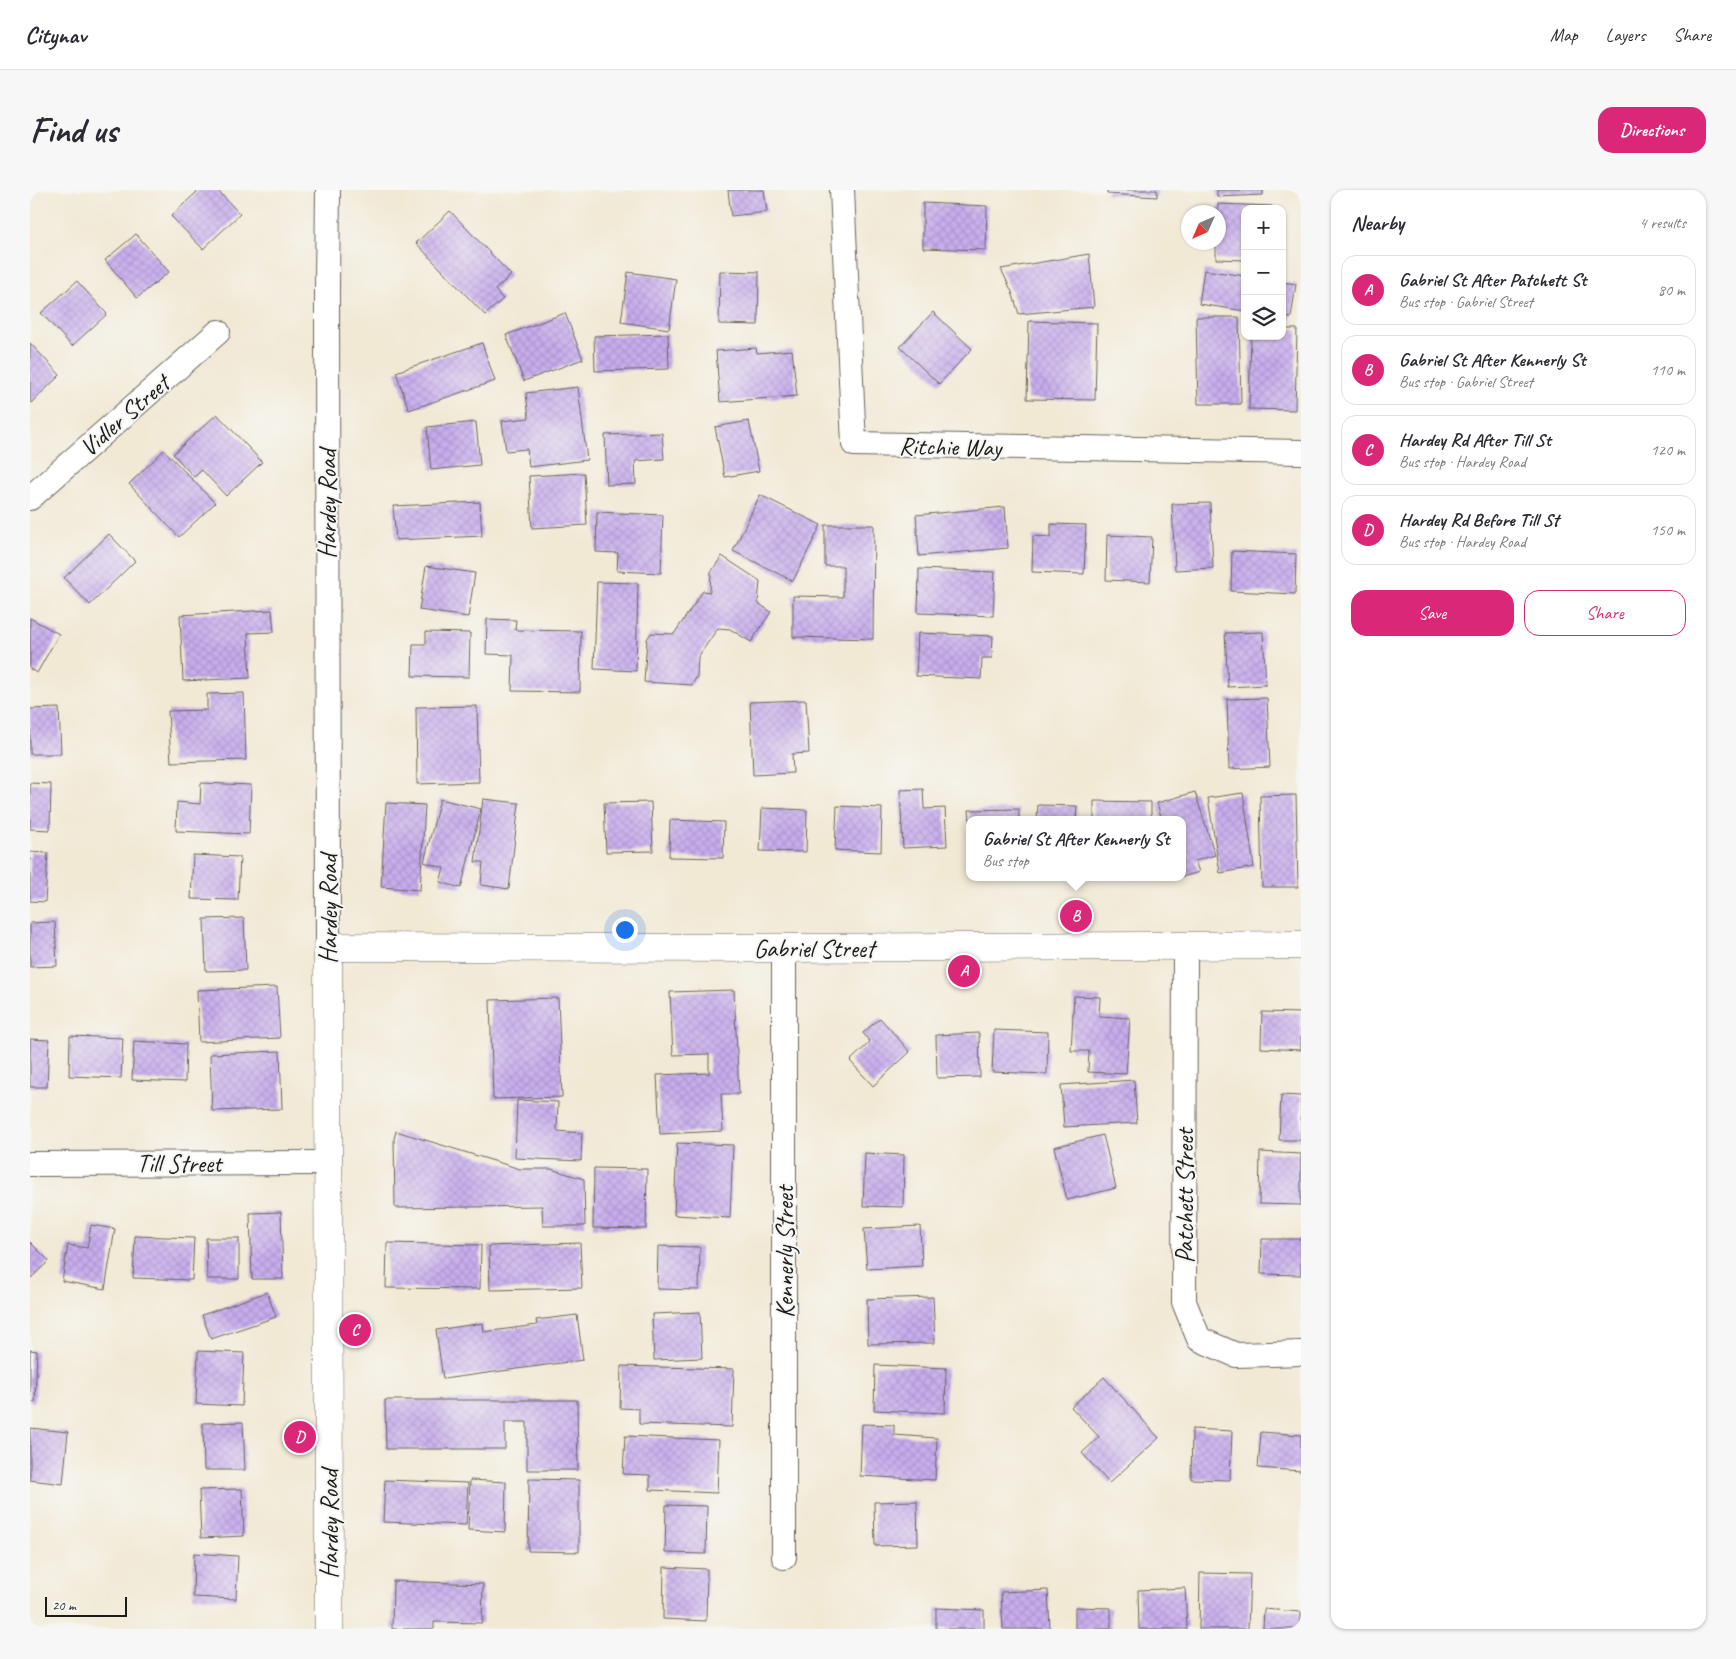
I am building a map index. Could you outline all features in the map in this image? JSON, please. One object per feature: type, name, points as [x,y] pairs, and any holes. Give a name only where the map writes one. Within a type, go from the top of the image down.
[{"type":"street","name":"Hardey Road","points":[[328,190],[329,1629]]},
{"type":"street","name":"Ritchie Way","points":[[842,190],[854,444],[1301,452]]},
{"type":"street","name":"Vidler Street","points":[[30,498],[218,332]]},
{"type":"street","name":"Patchett Street","points":[[1185,945],[1184,1302],[1198,1338],[1236,1354],[1301,1353]]},
{"type":"street","name":"Gabriel Street","points":[[328,947],[784,948],[1301,945]]},
{"type":"street","name":"Kennerly Street","points":[[784,948],[784,1557]]},
{"type":"street","name":"Till Street","points":[[30,1164],[328,1163]]},
{"type":"building","points":[[199,190],[217,190],[240,214],[203,249],[171,216]]},
{"type":"building","points":[[728,190],[764,190],[767,212],[731,216]]},
{"type":"building","points":[[1107,190],[1157,190],[1157,197],[1107,194]]},
{"type":"building","points":[[1217,190],[1263,190],[1263,195],[1217,197]]},
{"type":"building","points":[[923,203],[987,206],[986,250],[923,248]]},
{"type":"building","points":[[1218,204],[1245,205],[1241,205],[1241,260],[1216,259],[1216,250],[1226,250],[1226,205]]},
{"type":"building","points":[[450,211],[511,275],[495,290],[503,299],[485,315],[416,243]]},
{"type":"building","points":[[136,234],[169,272],[137,298],[105,260]]},
{"type":"building","points":[[1089,254],[1094,307],[1019,314],[1012,292],[1001,269]]},
{"type":"building","points":[[1204,270],[1241,275],[1241,310],[1199,304]]},
{"type":"building","points":[[720,271],[759,272],[758,325],[719,324]]},
{"type":"building","points":[[628,272],[676,279],[669,329],[621,322]]},
{"type":"building","points":[[77,281],[107,314],[72,346],[41,313]]},
{"type":"building","points":[[1286,283],[1296,284],[1291,318],[1286,317]]},
{"type":"building","points":[[933,312],[972,349],[939,384],[900,347]]},
{"type":"building","points":[[565,313],[583,359],[524,381],[506,335]]},
{"type":"building","points":[[1196,317],[1239,317],[1241,404],[1198,404]]},
{"type":"building","points":[[1029,321],[1097,323],[1095,400],[1027,399]]},
{"type":"building","points":[[1286,329],[1297,329],[1295,410],[1249,409],[1251,340],[1286,340]]},
{"type":"building","points":[[668,334],[669,369],[595,371],[594,336]]},
{"type":"building","points":[[30,343],[60,375],[30,404]]},
{"type":"building","points":[[482,343],[495,381],[409,410],[396,372]]},
{"type":"building","points":[[756,348],[757,353],[792,350],[797,396],[720,402],[716,351]]},
{"type":"building","points":[[578,387],[587,460],[529,467],[527,449],[506,451],[502,421],[529,418],[526,393]]},
{"type":"building","points":[[217,414],[262,462],[226,496],[202,470],[194,477],[173,454]]},
{"type":"building","points":[[749,421],[759,471],[725,477],[715,427]]},
{"type":"building","points":[[476,422],[480,465],[431,470],[427,427]]},
{"type":"building","points":[[662,433],[664,459],[635,461],[636,484],[607,485],[605,435]]},
{"type":"building","points":[[164,450],[215,503],[179,537],[129,484]]},
{"type":"building","points":[[584,473],[587,525],[532,528],[529,476]]},
{"type":"building","points":[[760,495],[821,525],[793,581],[733,551]]},
{"type":"building","points":[[480,502],[482,536],[396,540],[393,506]]},
{"type":"building","points":[[1210,503],[1213,568],[1175,570],[1172,504]]},
{"type":"building","points":[[1005,507],[1008,548],[919,556],[916,515]]},
{"type":"building","points":[[597,512],[663,515],[661,573],[617,571],[618,553],[596,552]]},
{"type":"building","points":[[1051,524],[1086,525],[1084,574],[1032,572],[1033,536],[1051,537]]},
{"type":"building","points":[[825,525],[874,525],[873,639],[793,637],[793,596],[843,597],[843,566],[825,566]]},
{"type":"building","points":[[109,534],[135,561],[90,605],[64,578]]},
{"type":"building","points":[[1107,535],[1152,537],[1150,582],[1106,580]]},
{"type":"building","points":[[1232,551],[1296,554],[1295,594],[1231,591]]},
{"type":"building","points":[[722,556],[760,581],[758,603],[771,612],[751,642],[730,629],[718,628],[698,657],[697,676],[692,685],[644,682],[647,639],[651,633],[674,634],[703,591],[710,592],[711,572]]},
{"type":"building","points":[[426,566],[475,573],[468,617],[419,610]]},
{"type":"building","points":[[919,569],[995,572],[993,616],[918,613]]},
{"type":"building","points":[[597,582],[638,583],[636,671],[594,669]]},
{"type":"building","points":[[272,610],[274,632],[248,633],[250,678],[183,681],[180,615]]},
{"type":"building","points":[[30,618],[59,634],[37,673],[30,669]]},
{"type":"building","points":[[487,619],[516,620],[515,630],[581,631],[580,692],[512,691],[513,655],[486,654]]},
{"type":"building","points":[[426,632],[470,633],[469,677],[412,676],[413,644],[426,644]]},
{"type":"building","points":[[1263,632],[1266,685],[1228,687],[1225,633]]},
{"type":"building","points":[[918,633],[993,636],[992,658],[982,658],[981,679],[916,676]]},
{"type":"building","points":[[244,693],[246,760],[171,762],[168,711],[207,710],[207,694]]},
{"type":"building","points":[[1267,698],[1270,767],[1229,769],[1227,699]]},
{"type":"building","points":[[806,700],[809,753],[792,754],[793,773],[753,775],[750,702]]},
{"type":"building","points":[[477,706],[479,782],[417,784],[416,707]]},
{"type":"building","points":[[59,708],[61,754],[30,754],[30,709]]},
{"type":"building","points":[[30,783],[51,784],[50,830],[30,829]]},
{"type":"building","points":[[201,783],[251,785],[249,834],[176,831],[177,802],[200,804]]},
{"type":"building","points":[[923,789],[924,809],[945,808],[947,846],[903,848],[900,790]]},
{"type":"building","points":[[1195,792],[1215,855],[1195,861],[1199,872],[1186,876],[1186,816],[1161,816],[1157,803]]},
{"type":"building","points":[[1243,793],[1254,867],[1220,873],[1208,798]]},
{"type":"building","points":[[1296,795],[1298,887],[1262,887],[1260,796]]},
{"type":"building","points":[[440,799],[481,809],[461,888],[440,882],[444,868],[424,862]]},
{"type":"building","points":[[483,799],[519,803],[509,889],[481,885],[483,862],[475,862]]},
{"type":"building","points":[[1094,801],[1151,802],[1151,816],[1094,816]]},
{"type":"building","points":[[651,802],[653,851],[606,852],[604,803]]},
{"type":"building","points":[[386,803],[425,805],[420,890],[381,887]]},
{"type":"building","points":[[1038,805],[1077,806],[1076,816],[1037,816]]},
{"type":"building","points":[[837,806],[882,808],[881,852],[835,850]]},
{"type":"building","points":[[762,808],[807,810],[806,852],[760,851]]},
{"type":"building","points":[[1019,809],[1019,816],[970,816],[969,810]]},
{"type":"building","points":[[670,820],[724,822],[723,858],[669,857]]},
{"type":"building","points":[[30,852],[48,853],[45,902],[30,901]]},
{"type":"building","points":[[193,855],[240,857],[238,900],[191,899]]},
{"type":"building","points":[[244,918],[246,970],[206,971],[204,919]]},
{"type":"building","points":[[55,922],[57,966],[30,967],[30,923]]},
{"type":"building","points":[[277,987],[280,1038],[199,1042],[197,990]]},
{"type":"building","points":[[734,990],[739,1094],[721,1094],[723,1131],[660,1134],[657,1075],[709,1073],[709,1054],[673,1055],[670,992]]},
{"type":"building","points":[[1074,996],[1100,997],[1099,1016],[1130,1018],[1126,1074],[1088,1072],[1089,1051],[1071,1051]]},
{"type":"building","points":[[558,998],[562,1097],[493,1099],[490,1000]]},
{"type":"building","points":[[1262,1012],[1301,1013],[1301,1050],[1261,1048]]},
{"type":"building","points":[[880,1018],[910,1052],[873,1086],[850,1061],[870,1042],[863,1033]]},
{"type":"building","points":[[994,1030],[1048,1032],[1047,1074],[992,1072]]},
{"type":"building","points":[[979,1033],[980,1077],[937,1078],[936,1035]]},
{"type":"building","points":[[70,1036],[123,1038],[121,1078],[69,1076]]},
{"type":"building","points":[[30,1039],[49,1040],[47,1087],[30,1087]]},
{"type":"building","points":[[134,1041],[186,1044],[185,1082],[132,1080]]},
{"type":"building","points":[[280,1051],[282,1109],[212,1111],[210,1054]]},
{"type":"building","points":[[1134,1080],[1137,1123],[1064,1127],[1061,1085]]},
{"type":"building","points":[[1281,1095],[1301,1096],[1301,1140],[1279,1140]]},
{"type":"building","points":[[517,1100],[558,1102],[557,1131],[582,1133],[581,1161],[515,1158]]},
{"type":"building","points":[[396,1131],[520,1169],[551,1169],[584,1179],[585,1226],[543,1226],[542,1206],[395,1208],[394,1139]]},
{"type":"building","points":[[1103,1135],[1116,1188],[1067,1200],[1054,1147]]},
{"type":"building","points":[[677,1143],[733,1145],[730,1218],[674,1215]]},
{"type":"building","points":[[1260,1152],[1301,1154],[1301,1205],[1259,1204]]},
{"type":"building","points":[[865,1153],[904,1155],[903,1207],[863,1206]]},
{"type":"building","points":[[594,1168],[647,1169],[646,1229],[593,1228]]},
{"type":"building","points":[[281,1212],[283,1279],[252,1279],[250,1213]]},
{"type":"building","points":[[91,1225],[115,1229],[105,1289],[62,1281],[68,1245],[87,1248]]},
{"type":"building","points":[[920,1226],[922,1266],[867,1269],[864,1229]]},
{"type":"building","points":[[135,1236],[194,1238],[192,1280],[133,1278]]},
{"type":"building","points":[[206,1238],[239,1238],[239,1279],[207,1279]]},
{"type":"building","points":[[1262,1239],[1301,1239],[1301,1275],[1261,1274]]},
{"type":"building","points":[[30,1242],[49,1261],[30,1279]]},
{"type":"building","points":[[387,1243],[481,1245],[480,1289],[386,1288]]},
{"type":"building","points":[[580,1243],[582,1288],[490,1290],[489,1246]]},
{"type":"building","points":[[658,1246],[700,1247],[699,1290],[657,1289]]},
{"type":"building","points":[[267,1292],[276,1317],[211,1339],[202,1315]]},
{"type":"building","points":[[933,1297],[935,1343],[868,1344],[867,1299]]},
{"type":"building","points":[[700,1312],[702,1358],[654,1360],[652,1314]]},
{"type":"building","points":[[577,1315],[583,1360],[443,1379],[436,1330],[483,1323],[484,1332],[537,1325],[536,1320]]},
{"type":"building","points":[[30,1350],[37,1351],[35,1402],[30,1402]]},
{"type":"building","points":[[198,1351],[244,1353],[242,1406],[196,1404]]},
{"type":"building","points":[[875,1365],[946,1368],[945,1413],[874,1410]]},
{"type":"building","points":[[621,1366],[734,1369],[732,1427],[639,1424],[639,1409],[620,1408]]},
{"type":"building","points":[[1104,1377],[1159,1438],[1109,1483],[1082,1453],[1099,1437],[1071,1407]]},
{"type":"building","points":[[385,1400],[577,1400],[578,1470],[527,1470],[527,1422],[505,1422],[505,1449],[386,1449]]},
{"type":"building","points":[[243,1422],[245,1470],[204,1470],[203,1423]]},
{"type":"building","points":[[862,1424],[894,1425],[894,1435],[937,1438],[935,1480],[860,1476]]},
{"type":"building","points":[[30,1428],[68,1432],[63,1484],[30,1480]]},
{"type":"building","points":[[1192,1429],[1232,1431],[1230,1480],[1191,1479]]},
{"type":"building","points":[[1261,1432],[1301,1435],[1301,1471],[1258,1468]]},
{"type":"building","points":[[625,1436],[719,1440],[717,1493],[650,1490],[650,1475],[623,1474]]},
{"type":"building","points":[[529,1479],[579,1480],[579,1552],[528,1551]]},
{"type":"building","points":[[385,1480],[468,1483],[466,1525],[383,1522]]},
{"type":"building","points":[[470,1480],[506,1482],[505,1532],[468,1530]]},
{"type":"building","points":[[242,1489],[244,1536],[201,1538],[199,1490]]},
{"type":"building","points":[[917,1501],[918,1545],[875,1546],[874,1502]]},
{"type":"building","points":[[666,1505],[707,1506],[706,1554],[665,1553]]},
{"type":"building","points":[[194,1553],[238,1556],[236,1599],[193,1597]]},
{"type":"building","points":[[664,1567],[707,1569],[706,1621],[663,1619]]},
{"type":"building","points":[[1200,1573],[1250,1574],[1248,1629],[1199,1629]]},
{"type":"building","points":[[393,1581],[483,1584],[482,1623],[434,1622],[434,1629],[392,1629]]},
{"type":"building","points":[[1185,1588],[1187,1629],[1139,1629],[1138,1590]]},
{"type":"building","points":[[1048,1590],[1050,1629],[1003,1629],[1001,1592]]},
{"type":"building","points":[[1075,1607],[1111,1608],[1111,1629],[1075,1629]]},
{"type":"building","points":[[936,1608],[984,1610],[984,1629],[936,1629]]},
{"type":"building","points":[[1264,1609],[1301,1612],[1301,1629],[1263,1629]]},
{"type":"place","name":"Gabriel St After Kennerly St","points":[[1076,916]]},
{"type":"place","name":"Gabriel St After Patchett St","points":[[964,971]]},
{"type":"place","name":"Hardey Rd After Till St","points":[[355,1330]]},
{"type":"place","name":"Hardey Rd Before Till St","points":[[300,1437]]}]
